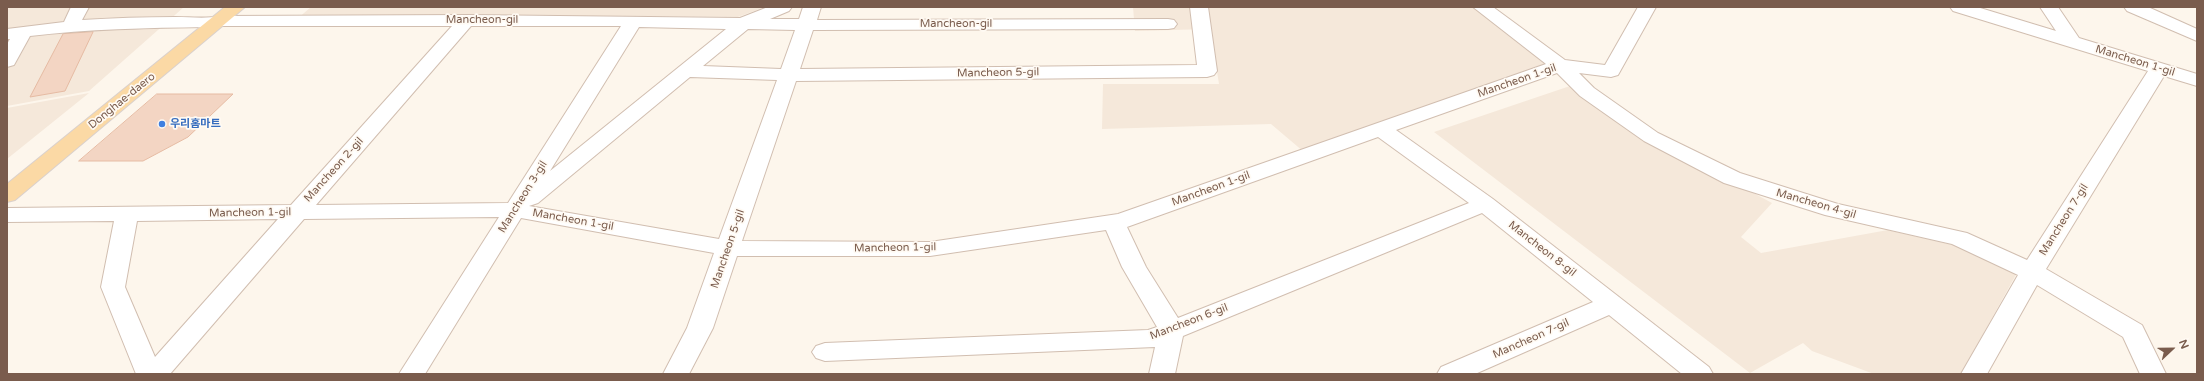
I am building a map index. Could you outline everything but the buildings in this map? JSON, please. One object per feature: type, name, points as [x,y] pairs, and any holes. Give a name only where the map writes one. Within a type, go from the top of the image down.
[{"type":"main road","name":"Donghae-daero","points":[[7,186],[216,16],[236,7]]},
{"type":"main road","name":"Donghae-daero","points":[[7,195],[216,16]]},
{"type":"street","points":[[71,25],[81,7]]},
{"type":"street","points":[[515,210],[744,23],[783,7]]},
{"type":"street","name":"Mancheon 5-gil","points":[[789,75],[1207,71],[1199,7]]},
{"type":"street","name":"Mancheon 4-gil","points":[[1482,7],[1560,65],[1587,92],[1651,137],[1732,178],[1833,210],[1959,238],[2032,272],[2133,331],[2153,374]]},
{"type":"street","name":"Mancheon 1-gil","points":[[7,215],[515,210],[728,248],[930,249],[1114,223],[1560,65],[1611,71],[1647,7]]},
{"type":"street","name":"Mancheon 1-gil","points":[[1960,7],[2197,80]]},
{"type":"street","points":[[2049,7],[2073,42]]},
{"type":"street","points":[[2133,7],[2197,36]]},
{"type":"street","name":"Mancheon-gil","points":[[15,33],[71,25],[216,16],[744,23],[809,16],[1168,24]]},
{"type":"street","name":"Mancheon 5-gil","points":[[676,374],[700,328],[809,16]]},
{"type":"street","name":"Mancheon 2-gil","points":[[155,374],[296,212],[467,20]]},
{"type":"street","name":"Mancheon 3-gil","points":[[412,374],[633,21]]},
{"type":"street","points":[[7,61],[15,33]]},
{"type":"street","name":"Mancheon 7-gil","points":[[1974,374],[2032,272],[2159,69]]},
{"type":"street","points":[[685,71],[789,75]]},
{"type":"street","name":"Mancheon 8-gil","points":[[1381,129],[1485,204],[1700,374]]},
{"type":"street","name":"Mancheon 6-gil","points":[[825,352],[1151,339],[1485,204]]},
{"type":"street","points":[[127,214],[113,287],[149,374]]},
{"type":"street","points":[[1114,223],[1134,267],[1172,330],[1162,374]]},
{"type":"street","name":"Mancheon 7-gil","points":[[1450,374],[1611,304]]},
{"type":"shaded area","points":[[7,7],[184,7],[89,91],[7,106]]},
{"type":"shaded area","points":[[311,7],[765,7],[738,17],[638,16],[297,19]]},
{"type":"shaded area","points":[[1133,7],[1474,7],[1549,63],[1304,152],[1271,124],[1102,129],[1103,84],[1219,84],[1210,29],[1135,31]]},
{"type":"shaded area","points":[[1570,86],[1597,105],[1602,111],[1772,203],[1741,237],[1761,253],[1888,230],[1958,246],[2018,271],[1961,374],[1874,374],[1812,351],[1803,343],[1750,373],[1434,132]]},
{"type":"shaded area","points":[[89,93],[7,159],[7,108]]},
{"type":"place","name":"우리홈마트","points":[[162,124]]}]
